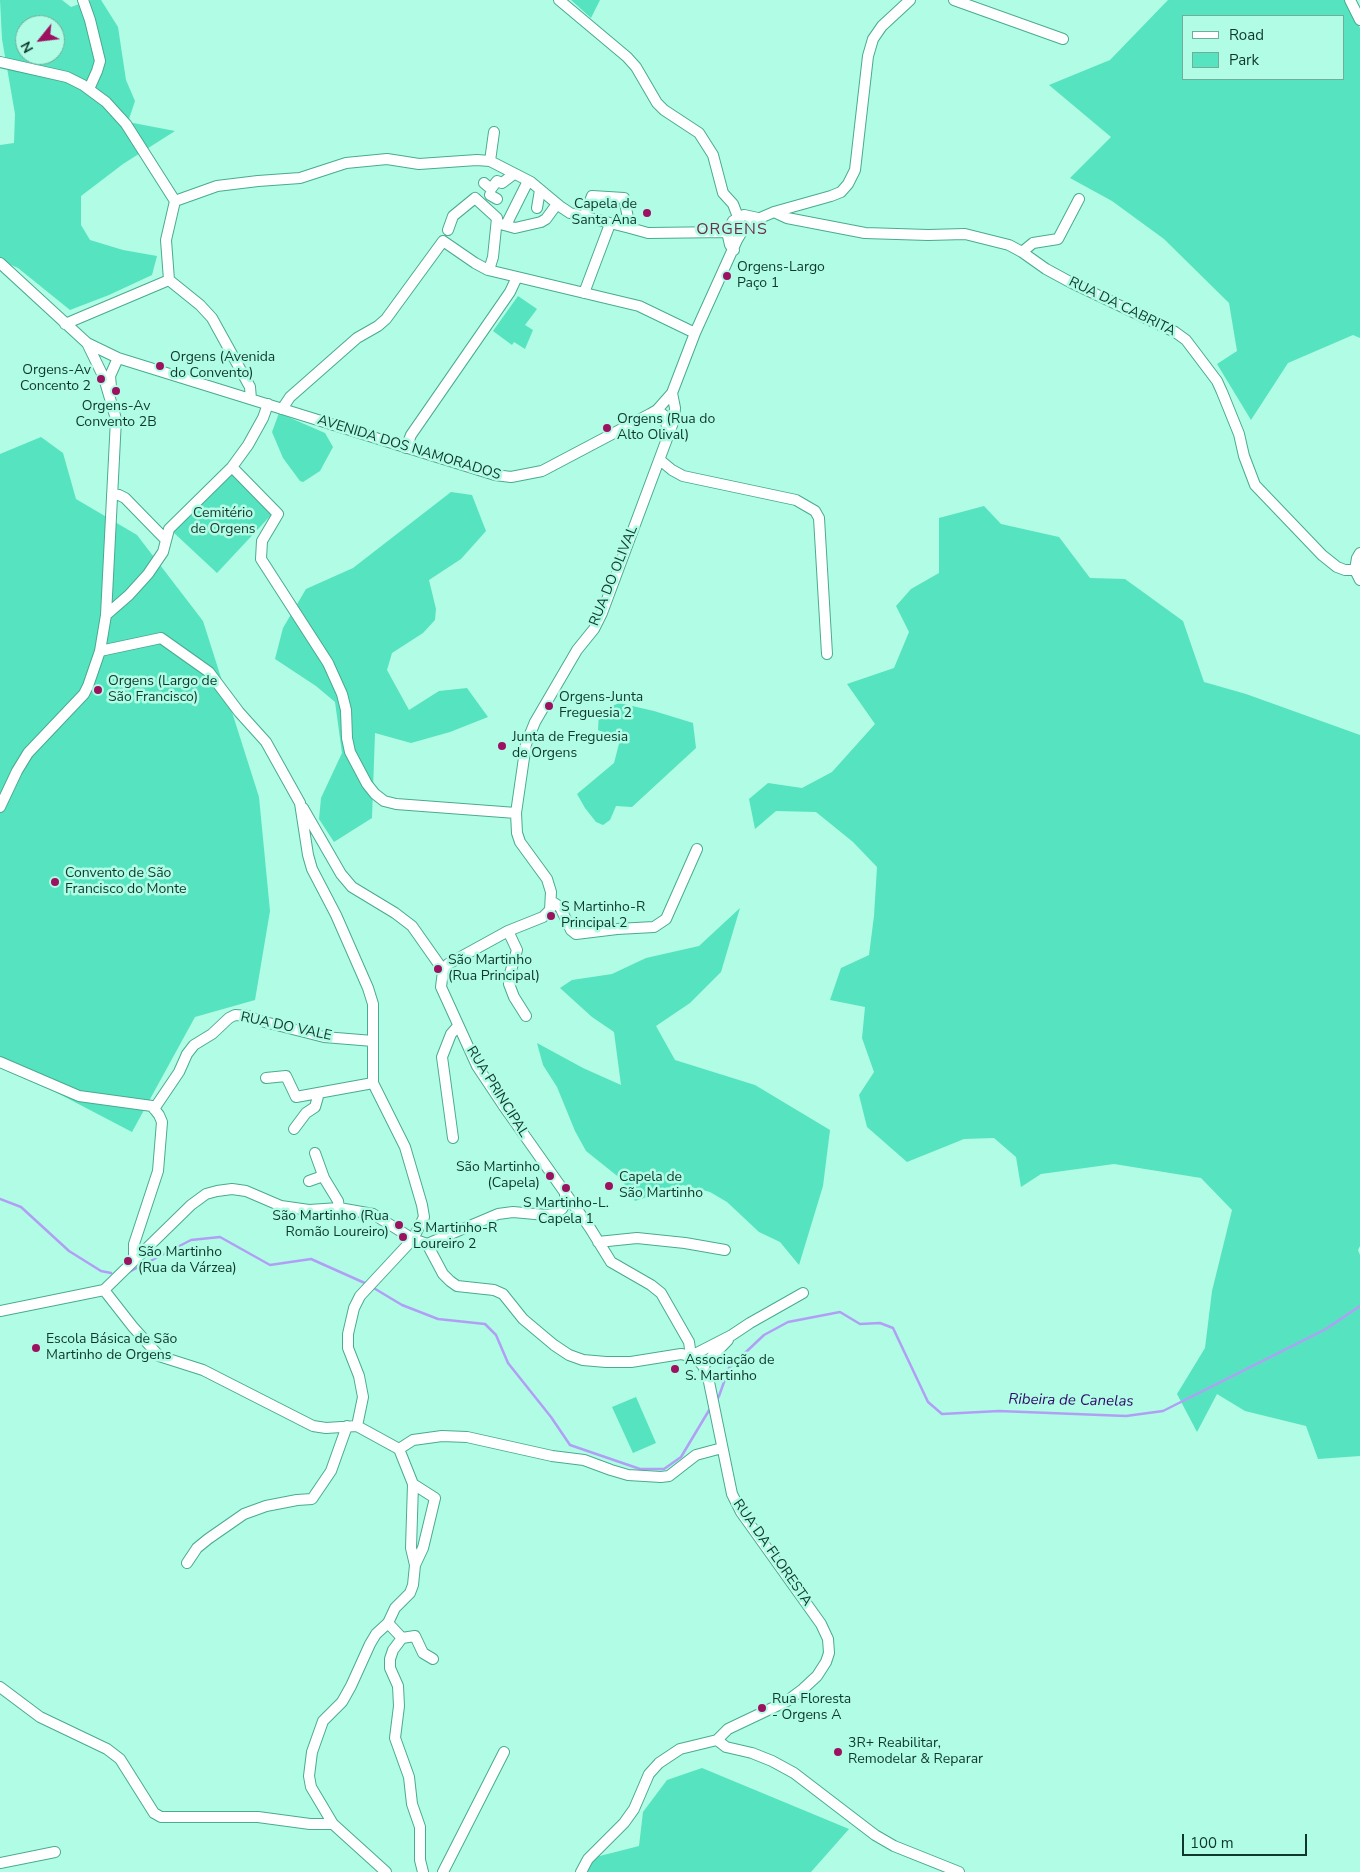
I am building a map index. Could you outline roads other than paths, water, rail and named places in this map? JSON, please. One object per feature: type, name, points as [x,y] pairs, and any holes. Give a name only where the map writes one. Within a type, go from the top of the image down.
[{"type":"street","points":[[83,0],[100,61],[89,89]]},
{"type":"street","points":[[559,0],[627,57],[636,67],[657,103],[664,110],[699,133],[713,155],[723,193],[733,204],[738,217]]},
{"type":"street","name":"AVENIDA DOS NAMORADOS","points":[[0,264],[87,343],[118,358],[495,476],[511,477],[542,471],[657,410],[672,392],[695,333],[743,230],[752,221],[774,212],[831,196],[840,192],[848,184],[855,170],[868,56],[873,39],[882,26],[910,0]]},
{"type":"street","points":[[954,0],[1064,39]]},
{"type":"street","points":[[1350,0],[1360,20]]},
{"type":"street","points":[[0,62],[67,77],[89,89],[106,102],[126,124],[175,202],[166,240],[169,280],[200,305],[212,318],[250,387],[251,399]]},
{"type":"street","points":[[490,161],[494,132]]},
{"type":"street","points":[[175,202],[217,186],[300,178],[346,163],[367,160],[387,159],[419,164],[476,160],[490,161],[528,181],[570,213],[648,234],[727,232]]},
{"type":"street","points":[[482,205],[496,181],[502,183],[514,174]]},
{"type":"street","points":[[489,270],[502,224],[528,181]]},
{"type":"street","points":[[537,208],[540,190]]},
{"type":"street","points":[[584,217],[592,196],[624,198],[630,228]]},
{"type":"street","points":[[448,230],[453,216],[475,198],[502,224],[515,228],[544,220],[557,204]]},
{"type":"street","points":[[1022,252],[1032,243],[1058,239],[1079,199]]},
{"type":"street","name":"RUA DA CABRITA","points":[[774,212],[787,218],[865,233],[966,234],[1009,245],[1046,269],[1175,332],[1186,340],[1217,381],[1239,434],[1244,456],[1255,484],[1336,568],[1355,570]]},
{"type":"street","points":[[734,250],[730,245],[727,232],[729,226],[738,217],[744,215],[758,218]]},
{"type":"street","points":[[584,293],[610,224]]},
{"type":"street","points":[[282,409],[290,397],[356,338],[378,326],[386,319],[443,241],[475,263],[489,270],[639,306],[695,333]]},
{"type":"street","points":[[406,448],[411,435],[510,292],[517,277]]},
{"type":"street","points":[[65,324],[169,280]]},
{"type":"street","points":[[0,807],[28,752],[84,694],[100,651],[106,615],[116,419],[104,378],[87,343]]},
{"type":"street","points":[[104,378],[103,364],[106,353]]},
{"type":"street","points":[[111,398],[110,376],[118,358]]},
{"type":"street","name":"RUA DO OLIVAL","points":[[672,392],[675,408],[674,420],[668,439],[602,613],[594,629],[577,650],[534,722],[526,741],[516,813],[516,833],[520,842],[547,879],[552,900],[560,908],[571,930],[576,934],[654,927],[666,919],[697,849]]},
{"type":"street","points":[[106,615],[129,595],[148,574],[163,552],[169,529],[232,467],[248,446],[263,418],[268,404]]},
{"type":"street","points":[[657,410],[665,416],[668,439]]},
{"type":"street","points":[[660,460],[683,476],[796,500],[815,511],[819,518],[827,654]]},
{"type":"street","points":[[232,467],[278,514],[262,541],[261,559],[328,663],[342,694],[346,710],[347,738],[350,752],[367,784],[375,794],[384,801],[396,804],[516,813]]},
{"type":"street","points":[[112,494],[125,498],[166,540]]},
{"type":"street","points":[[1360,552],[1355,570],[1360,580]]},
{"type":"street","points":[[100,651],[161,638],[209,672],[239,712],[266,742],[341,874],[352,887],[395,913],[412,926],[443,970],[448,964],[508,931],[543,917],[550,910],[552,900]]},
{"type":"street","points":[[187,1563],[197,1548],[244,1514],[266,1506],[312,1499],[331,1471],[363,1397],[359,1376],[348,1348],[348,1334],[354,1308],[360,1296],[412,1239],[424,1217],[405,1148],[373,1083],[373,1004],[368,988],[336,915],[312,869],[300,803]]},
{"type":"street","points":[[508,931],[517,950],[509,977],[509,984],[514,997],[526,1016]]},
{"type":"street","name":"RUA PRINCIPAL","points":[[443,970],[441,979],[442,992],[482,1074],[565,1192],[611,1262],[651,1285],[660,1293],[689,1342],[691,1356]]},
{"type":"street","name":"RUA DO VALE","points":[[154,1109],[179,1072],[187,1054],[194,1045],[212,1034],[229,1018],[235,1016],[248,1016],[324,1037],[373,1041]]},
{"type":"street","points":[[453,1138],[442,1057],[451,1034],[458,1026]]},
{"type":"street","points":[[0,1062],[79,1096],[152,1106],[159,1115],[162,1122],[158,1171],[134,1244],[134,1259]]},
{"type":"street","points":[[266,1078],[286,1076],[296,1098],[373,1083]]},
{"type":"street","points":[[294,1130],[306,1113],[315,1107],[319,1093]]},
{"type":"street","points":[[315,1152],[323,1176],[338,1201],[339,1208]]},
{"type":"street","points":[[310,1181],[323,1176]]},
{"type":"street","points":[[0,1311],[104,1290],[191,1205],[206,1194],[217,1191],[232,1189],[246,1191],[281,1206],[309,1210],[339,1208],[373,1214],[412,1239],[427,1244],[498,1214],[513,1212],[554,1214],[562,1209],[565,1204],[565,1192]]},
{"type":"street","points":[[598,1242],[636,1238],[685,1243],[725,1250]]},
{"type":"street","points":[[427,1244],[442,1274],[450,1281],[457,1286],[494,1290],[503,1294],[524,1319],[554,1345],[569,1355],[583,1360],[631,1362],[681,1354],[691,1356],[703,1366],[732,1336],[750,1322],[803,1293]]},
{"type":"street","points":[[104,1290],[159,1356],[203,1370],[313,1426],[326,1428],[352,1426],[399,1449],[414,1484],[411,1548],[415,1565],[414,1585],[410,1593],[395,1608],[388,1623],[376,1634],[342,1702],[323,1721],[312,1752],[309,1776],[311,1787],[333,1824],[386,1872]]},
{"type":"street","points":[[691,1356],[732,1336]]},
{"type":"street","name":"RUA DA FLORESTA","points":[[703,1366],[708,1377],[732,1494],[741,1512],[821,1624],[828,1639],[829,1653],[826,1662],[817,1676],[803,1689],[787,1701],[728,1729],[717,1740]]},
{"type":"street","points":[[399,1449],[413,1440],[442,1436],[467,1437],[552,1456],[584,1460],[628,1475],[661,1477],[669,1476],[696,1456],[722,1448]]},
{"type":"street","points":[[414,1484],[435,1498],[423,1548],[415,1565]]},
{"type":"street","points":[[388,1623],[402,1638]]},
{"type":"street","points":[[423,1872],[420,1860],[420,1827],[412,1804],[409,1777],[394,1738],[399,1706],[398,1686],[390,1668],[390,1659],[393,1650],[402,1638],[416,1636],[423,1653],[433,1659]]},
{"type":"street","points":[[0,1687],[40,1717],[107,1749],[120,1759],[154,1813],[161,1817],[258,1817],[310,1824],[333,1824]]},
{"type":"street","points":[[581,1872],[588,1859],[624,1823],[634,1809],[650,1774],[659,1763],[680,1749],[717,1740],[726,1747],[752,1753],[794,1773],[875,1835],[894,1846],[959,1872]]},
{"type":"street","points":[[442,1872],[504,1752]]},
{"type":"street","points":[[0,1863],[55,1852]]},
{"type":"waterway","points":[[0,1199],[21,1207],[69,1251],[101,1271],[111,1273]]},
{"type":"waterway","points":[[129,1272],[191,1240],[220,1237],[270,1265],[311,1259],[367,1284]]},
{"type":"waterway","points":[[372,1287],[402,1305],[438,1319],[485,1324],[496,1335],[508,1363],[551,1417],[570,1445],[640,1469],[664,1469],[681,1457],[711,1407]]},
{"type":"waterway","name":"Ribeira de Canelas","points":[[716,1401],[729,1368],[764,1335],[788,1322],[840,1312],[860,1324],[880,1323],[893,1328],[928,1402],[942,1414],[999,1411],[1126,1416],[1163,1411],[1326,1329],[1360,1306]]},
{"type":"place","name":"Capela de Santa Ana","points":[[647,213]]},
{"type":"place","name":"Orgens-Largo Paço 1","points":[[727,276]]},
{"type":"place","name":"Orgens (Avenida do Convento)","points":[[160,366]]},
{"type":"place","name":"Orgens-Av Concento 2","points":[[101,379]]},
{"type":"place","name":"Orgens-Av Convento 2B","points":[[116,391]]},
{"type":"place","name":"Orgens (Rua do Alto Olival)","points":[[607,428]]},
{"type":"place","name":"Orgens (Largo de São Francisco)","points":[[98,690]]},
{"type":"place","name":"Orgens-Junta Freguesia 2","points":[[549,706]]},
{"type":"place","name":"Junta de Freguesia de Orgens","points":[[502,746]]},
{"type":"place","name":"Convento de São Francisco do Monte","points":[[55,882]]},
{"type":"place","name":"S Martinho-R Principal 2","points":[[551,916]]},
{"type":"place","name":"São Martinho (Rua Principal)","points":[[438,969]]},
{"type":"place","name":"São Martinho (Capela)","points":[[550,1176]]},
{"type":"place","name":"Capela de São Martinho","points":[[609,1186]]},
{"type":"place","name":"S Martinho-L. Capela 1","points":[[566,1188]]},
{"type":"place","name":"São Martinho (Rua Romão Loureiro)","points":[[399,1225]]},
{"type":"place","name":"S Martinho-R Loureiro 2","points":[[403,1237]]},
{"type":"place","name":"São Martinho (Rua da Várzea)","points":[[128,1261]]},
{"type":"place","name":"Escola Básica de São Martinho de Orgens","points":[[36,1348]]},
{"type":"place","name":"Associação de S. Martinho","points":[[675,1369]]},
{"type":"place","name":"Rua Floresta - Orgens A","points":[[762,1708]]},
{"type":"place","name":"3R+ Reabilitar, Remodelar & Reparar","points":[[838,1752]]},
{"type":"district","name":"ORGENS","points":[[732,230]]},
{"type":"park label","name":"Cemitério de Orgens","points":[[223,522]]}]
